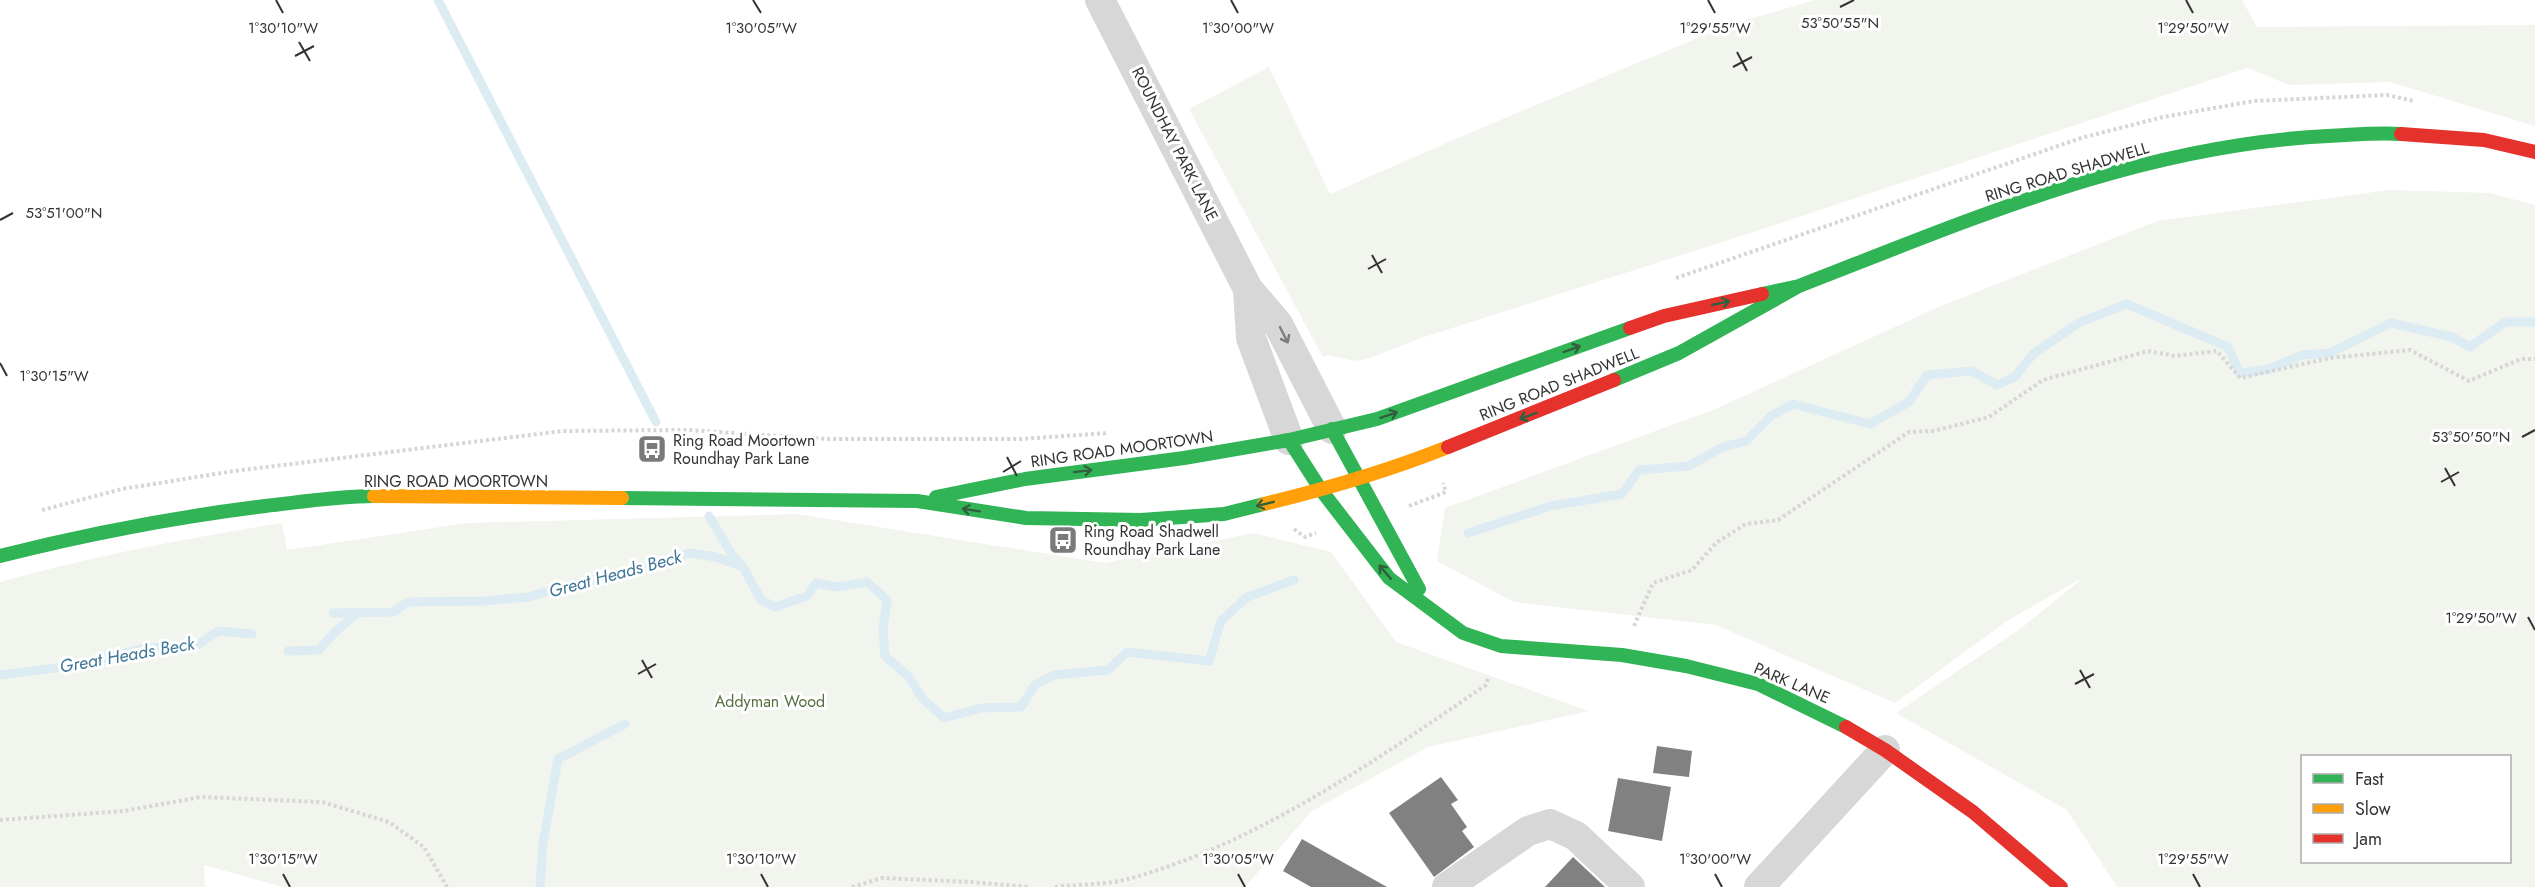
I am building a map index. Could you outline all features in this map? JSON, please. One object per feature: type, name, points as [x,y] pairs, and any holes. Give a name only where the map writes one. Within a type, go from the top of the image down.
[{"type":"main road","name":"RING ROAD SHADWELL","points":[[1322,490],[1407,463],[1548,408],[1679,353],[1799,286],[2035,195],[2124,168],[2204,150],[2283,138],[2391,133],[2484,140],[2535,152]]},
{"type":"main road","name":"RING ROAD SHADWELL","points":[[1332,429],[1377,419],[1664,316],[1799,286]]},
{"type":"main road","name":"RING ROAD MOORTOWN","points":[[917,501],[1025,479],[1184,459],[1289,440],[1332,429]]},
{"type":"main road","name":"PARK LANE","points":[[1332,429],[1430,609]]},
{"type":"main road","name":"PARK LANE","points":[[1289,440],[1322,490],[1389,578],[1463,633],[1501,646],[1622,655],[1686,666],[1758,684],[1827,716],[1885,750],[1973,812],[2061,887]]},
{"type":"main road","name":"RING ROAD MOORTOWN","points":[[0,556],[106,531],[192,516],[282,503],[370,496],[917,501],[1026,518],[1141,520],[1224,514],[1322,490]]},
{"type":"street","name":"ROUNDHAY PARK LANE","points":[[1100,0],[1248,289],[1278,324],[1332,429]]},
{"type":"street","name":"ROUNDHAY PARK LANE","points":[[1248,289],[1251,338],[1289,440]]},
{"type":"street","points":[[1759,887],[1885,750]]},
{"type":"street","points":[[1447,887],[1528,831],[1550,824],[1576,836],[1630,887]]},
{"type":"path","points":[[1622,655],[1653,583],[1692,570],[1716,543],[1746,524],[1778,520],[1909,432],[1933,431],[1989,417],[2043,380],[2148,351],[2175,356],[2217,351],[2240,378],[2330,358],[2410,350],[2469,381],[2521,359],[2535,359]]},
{"type":"path","points":[[33,512],[123,489],[234,471],[563,431],[688,430],[827,439],[950,440],[1021,440],[1119,432]]},
{"type":"path","points":[[1055,887],[1125,879],[1186,860],[1278,816],[1364,765],[1486,685],[1501,646]]},
{"type":"path","points":[[0,820],[124,811],[201,797],[322,802],[389,822],[424,848],[447,887]]},
{"type":"path","points":[[852,887],[882,878],[1029,887]]},
{"type":"green space","points":[[1815,0],[2242,0],[2257,27],[2535,25],[2535,126],[2390,82],[2289,85],[2247,68],[1763,229],[1355,361],[1329,355],[1323,357],[1189,109],[1269,67],[1330,194],[1476,130],[1729,25]]},
{"type":"green space","points":[[2390,190],[2490,193],[2535,205],[2535,887],[2117,887],[2067,810],[1896,713],[2024,626],[2084,577],[2007,621],[1895,703],[1716,625],[1514,602],[1437,561],[1445,508],[1713,410],[1941,306],[2157,221]]},
{"type":"green space","name":"Addyman Wood","points":[[797,514],[1105,563],[1254,533],[1331,552],[1396,642],[1589,711],[1428,747],[1312,811],[1245,887],[283,887],[204,865],[205,887],[0,887],[0,582],[140,548],[282,523],[287,550],[467,523]]},
{"type":"building","points":[[1657,746],[1692,751],[1689,777],[1653,773]]},
{"type":"building","points":[[1441,777],[1458,800],[1451,804],[1467,827],[1462,831],[1474,847],[1434,877],[1389,813]]},
{"type":"building","points":[[1618,778],[1671,787],[1662,841],[1608,831]]},
{"type":"building","points":[[1302,839],[1387,887],[1311,887],[1283,871]]},
{"type":"building","points":[[1573,857],[1605,887],[1545,887]]},
{"type":"waterway","points":[[438,0],[656,422]]},
{"type":"waterway","name":"Great Heads Beck","points":[[1468,533],[1551,506],[1622,494],[1639,470],[1689,466],[1723,447],[1746,441],[1771,416],[1793,404],[1870,424],[1909,402],[1927,375],[1972,371],[1997,385],[2015,377],[2033,354],[2080,322],[2127,304],[2228,347],[2240,373],[2269,369],[2302,355],[2330,353],[2391,323],[2452,337],[2470,347],[2505,322],[2535,322]]},
{"type":"waterway","points":[[709,516],[733,556],[741,564]]},
{"type":"waterway","name":"Great Heads Beck","points":[[333,613],[393,612],[408,602],[484,601],[528,597],[570,585],[638,571],[689,553],[716,557],[743,567],[761,600],[775,607],[807,596],[816,583],[837,587],[867,582],[887,600],[883,628],[885,656],[908,676],[923,699],[944,718],[981,708],[1021,707],[1035,685],[1054,675],[1108,670],[1127,652],[1209,661],[1221,621],[1247,597],[1294,580]]},
{"type":"waterway","name":"Great Heads Beck","points":[[288,651],[319,650],[357,613]]},
{"type":"waterway","name":"Great Heads Beck","points":[[0,675],[78,665],[140,649],[199,644],[218,631],[252,634]]},
{"type":"waterway","name":"Great Heads Beck","points":[[540,887],[543,843],[558,759],[625,724]]},
{"type":"traffic: fast","points":[[1762,294],[1799,286],[1993,211],[2124,170],[2190,154],[2258,142],[2355,134],[2401,134]]},
{"type":"traffic: fast","points":[[1614,380],[1679,353],[1799,286]]},
{"type":"traffic: fast","points":[[936,497],[1025,479],[1184,458],[1289,440],[1377,419],[1630,328]]},
{"type":"traffic: fast","points":[[1332,429],[1419,589]]},
{"type":"traffic: fast","points":[[1289,440],[1321,490],[1389,578],[1463,633],[1501,646],[1622,655],[1686,666],[1758,684],[1846,727]]},
{"type":"traffic: fast","points":[[0,556],[98,533],[198,515],[319,499],[374,496]]},
{"type":"traffic: fast","points":[[622,498],[917,501],[1026,518],[1141,520],[1224,514],[1264,504]]},
{"type":"traffic: slow","points":[[1264,504],[1357,479],[1448,447]]},
{"type":"traffic: slow","points":[[374,496],[622,498]]},
{"type":"traffic: jam","points":[[2401,134],[2484,140],[2535,152]]},
{"type":"traffic: jam","points":[[1630,328],[1664,316],[1762,294]]},
{"type":"traffic: jam","points":[[1448,447],[1614,380]]},
{"type":"traffic: jam","points":[[1846,727],[1885,750],[1973,812],[2061,887]]},
{"type":"place","name":"Ring Road Moortown Roundhay Park Lane","points":[[652,449]]},
{"type":"place","name":"Ring Road Shadwell Roundhay Park Lane","points":[[1063,540]]}]
